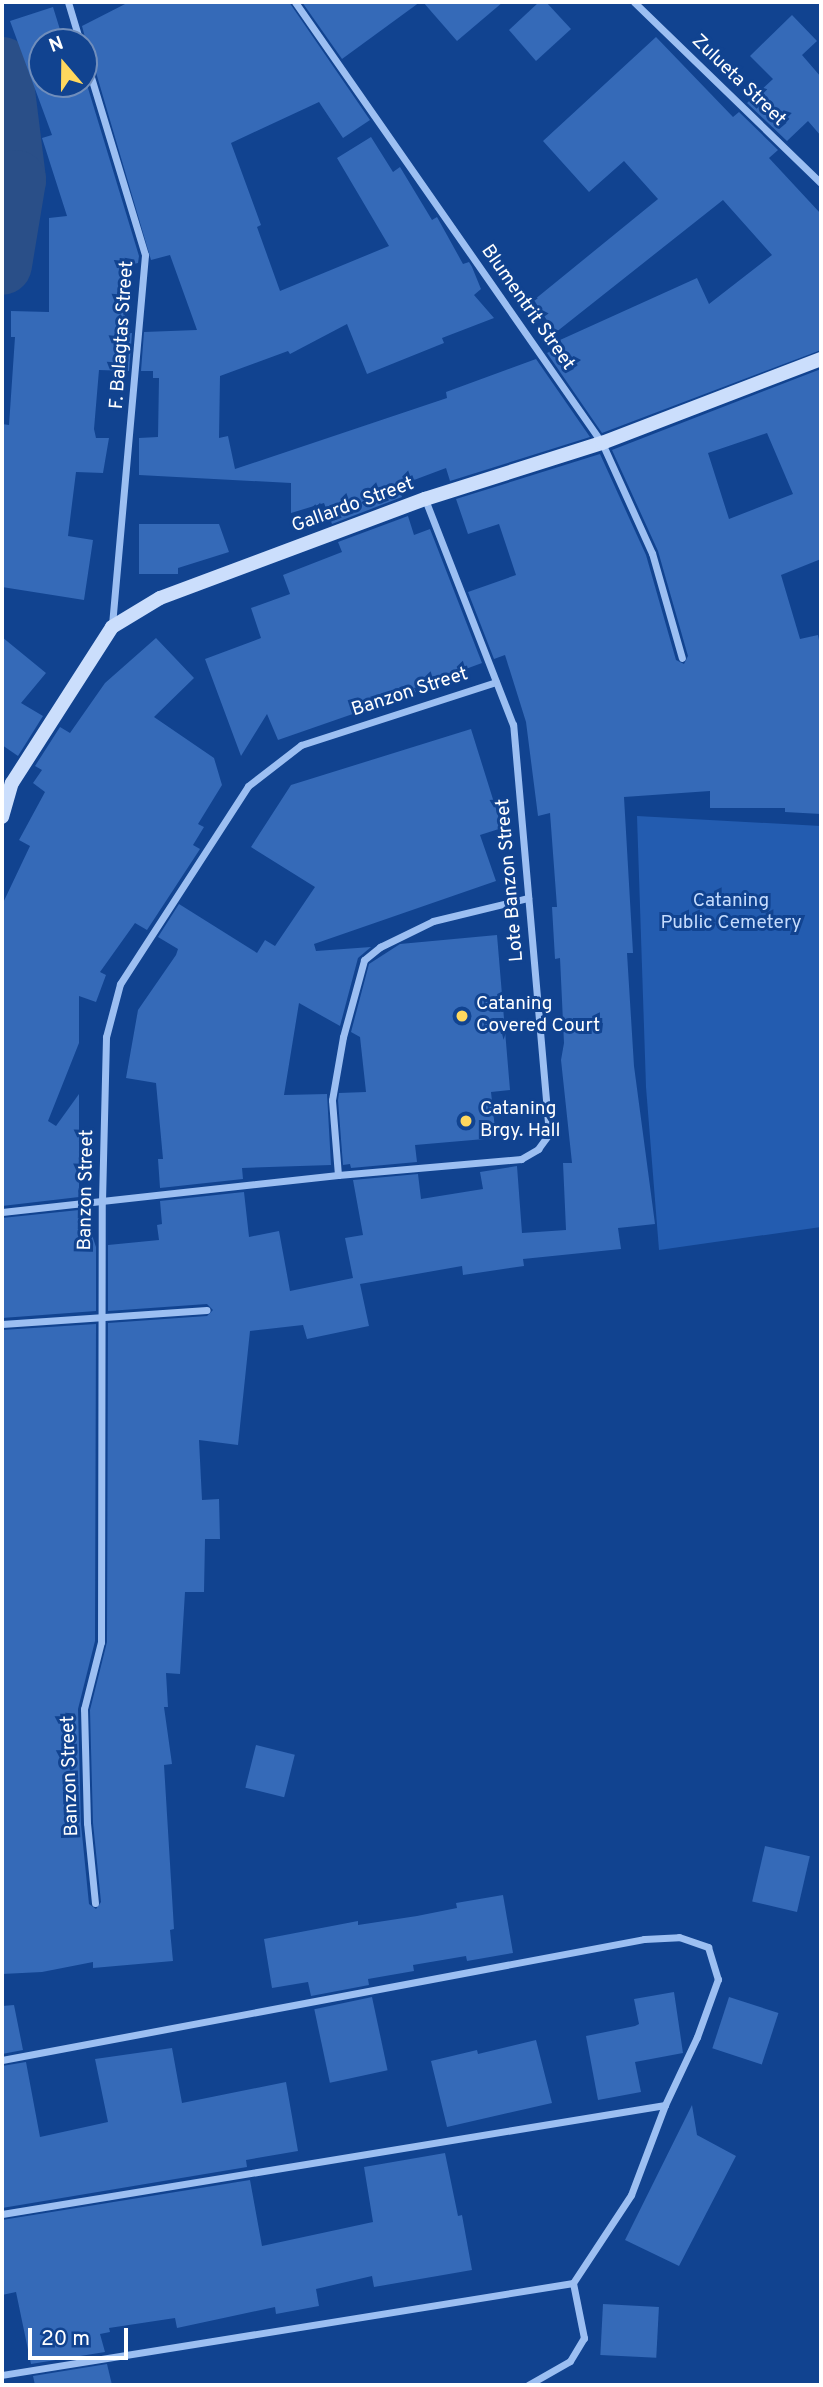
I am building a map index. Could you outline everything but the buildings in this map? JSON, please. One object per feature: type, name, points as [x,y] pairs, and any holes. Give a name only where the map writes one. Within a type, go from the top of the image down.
[{"type":"street","points":[[68,2],[76,28]]},
{"type":"street","name":"Blumentrit Street","points":[[295,2],[602,443],[652,553],[682,658]]},
{"type":"street","name":"Zulueta Street","points":[[634,2],[821,183]]},
{"type":"street","name":"F. Balagtas Street","points":[[97,98],[145,255],[112,627]]},
{"type":"street","name":"Gallardo Street","points":[[2,817],[12,783],[112,627],[160,598],[425,499],[602,443],[821,359]]},
{"type":"street","name":"Lote Banzon Street","points":[[2,1212],[338,1175],[521,1159],[538,1149],[549,1135],[513,725],[425,499]]},
{"type":"street","name":"Banzon Street","points":[[95,1903],[87,1823],[84,1709],[101,1642],[102,1201],[106,1037],[120,984],[248,786],[301,745],[496,682]]},
{"type":"street","points":[[338,1175],[332,1100],[343,1037],[363,960],[380,947],[433,921],[528,898]]},
{"type":"street","points":[[2,1324],[207,1310]]},
{"type":"street","points":[[2,2060],[644,1939],[679,1937],[708,1947],[718,1979],[697,2037],[665,2105],[631,2195],[573,2283],[584,2338],[570,2361],[528,2385]]},
{"type":"street","points":[[2,2214],[665,2105]]},
{"type":"street","points":[[2,2375],[573,2283]]},
{"type":"green space","name":"Cataning Public Cemetery","points":[[637,816],[821,826],[821,1227],[659,1250],[646,1087]]},
{"type":"waterway","points":[[2,67],[16,180],[2,265]]},
{"type":"place","name":"Cataning Covered Court","points":[[462,1016]]},
{"type":"place","name":"Cataning Brgy. Hall","points":[[466,1121]]}]
